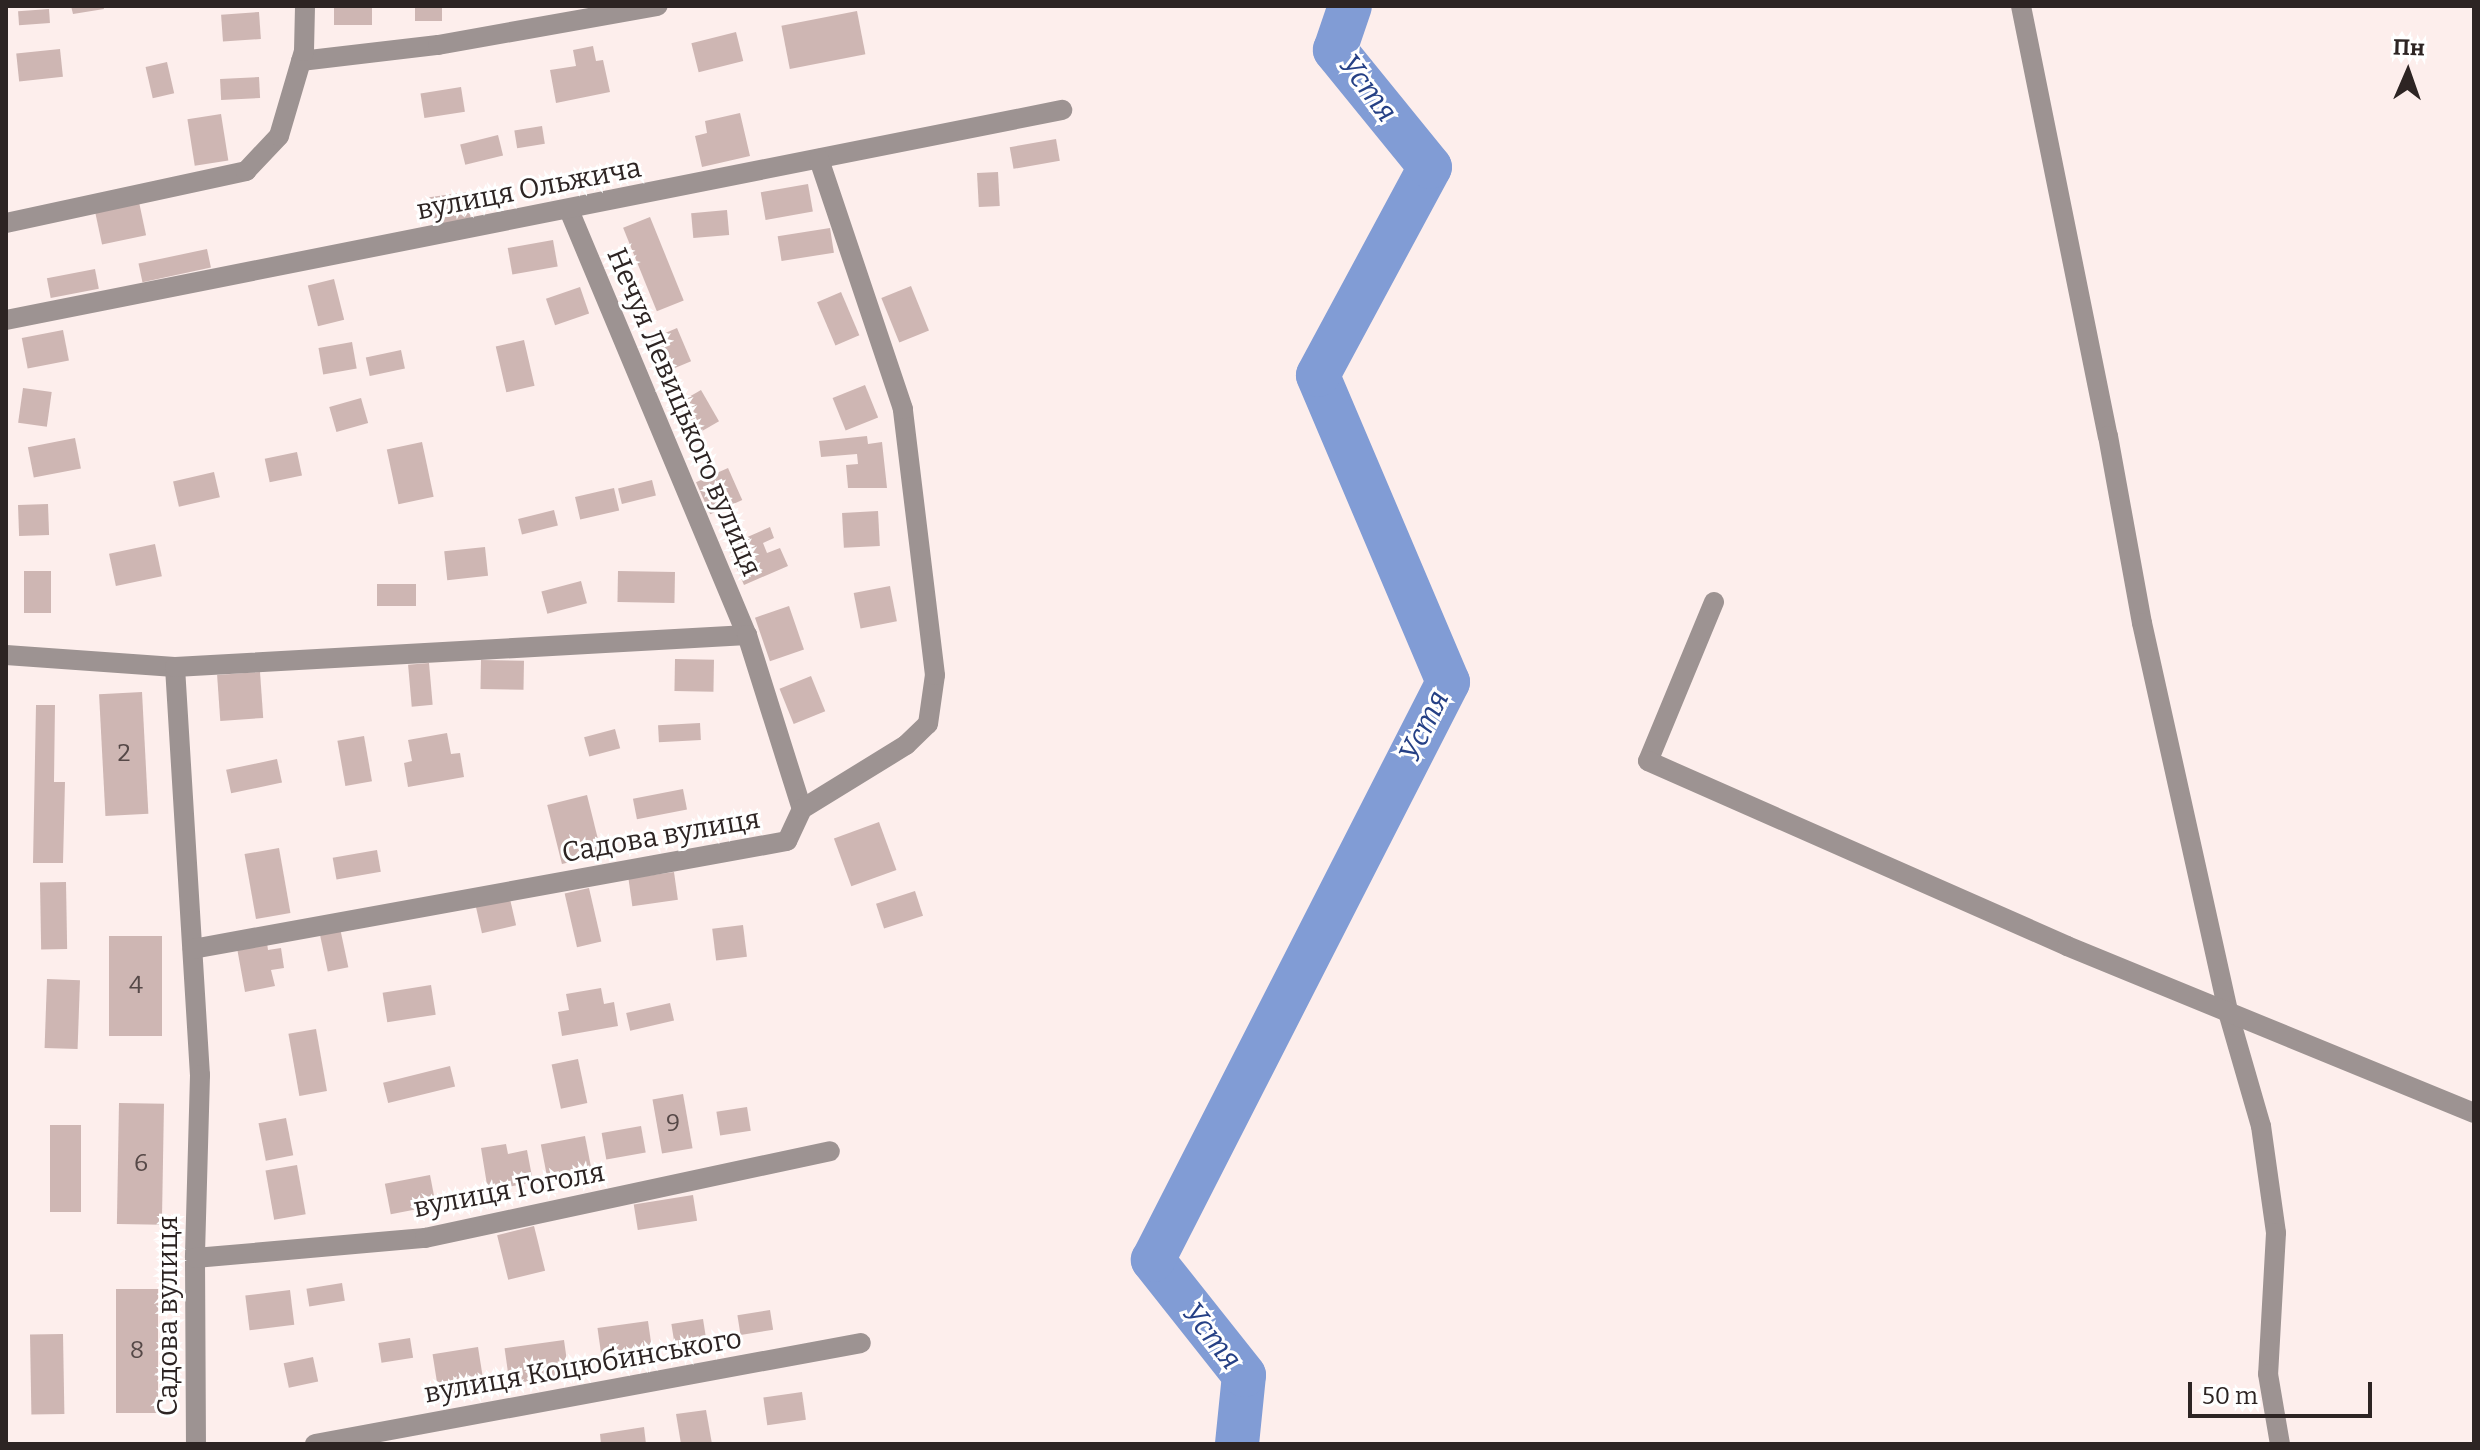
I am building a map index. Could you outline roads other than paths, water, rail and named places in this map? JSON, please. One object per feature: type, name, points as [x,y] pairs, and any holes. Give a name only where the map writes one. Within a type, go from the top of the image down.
[{"type":"street","points":[[6,223],[246,171],[279,136],[301,61],[305,6]]},
{"type":"street","points":[[301,61],[438,45],[658,6]]},
{"type":"street","points":[[2021,6],[2108,436],[2142,623],[2228,1012],[2261,1126],[2276,1233],[2268,1374],[2280,1444]]},
{"type":"street","name":"вулиця Ольжича","points":[[6,320],[1062,110]]},
{"type":"street","points":[[802,809],[906,745],[928,724],[935,675],[903,409],[819,159]]},
{"type":"street","name":"Нечуя Левицького вулиця","points":[[569,210],[747,635]]},
{"type":"street","points":[[1714,602],[1648,761],[2228,1012],[2474,1113]]},
{"type":"street","points":[[6,655],[175,667],[747,635]]},
{"type":"street","name":"Садова вулиця","points":[[193,949],[787,841],[802,809],[747,635]]},
{"type":"street","name":"Садова вулиця","points":[[175,667],[200,1075],[195,1258],[196,1444]]},
{"type":"street","name":"вулиця Гоголя","points":[[195,1258],[425,1238],[830,1151]]},
{"type":"street","name":"вулиця Коцюбинського","points":[[315,1444],[861,1343]]},
{"type":"waterway","name":"Устя","points":[[1237,1444],[1244,1375],[1153,1260],[1448,682],[1318,375],[1430,167],[1335,50],[1350,6]]}]
